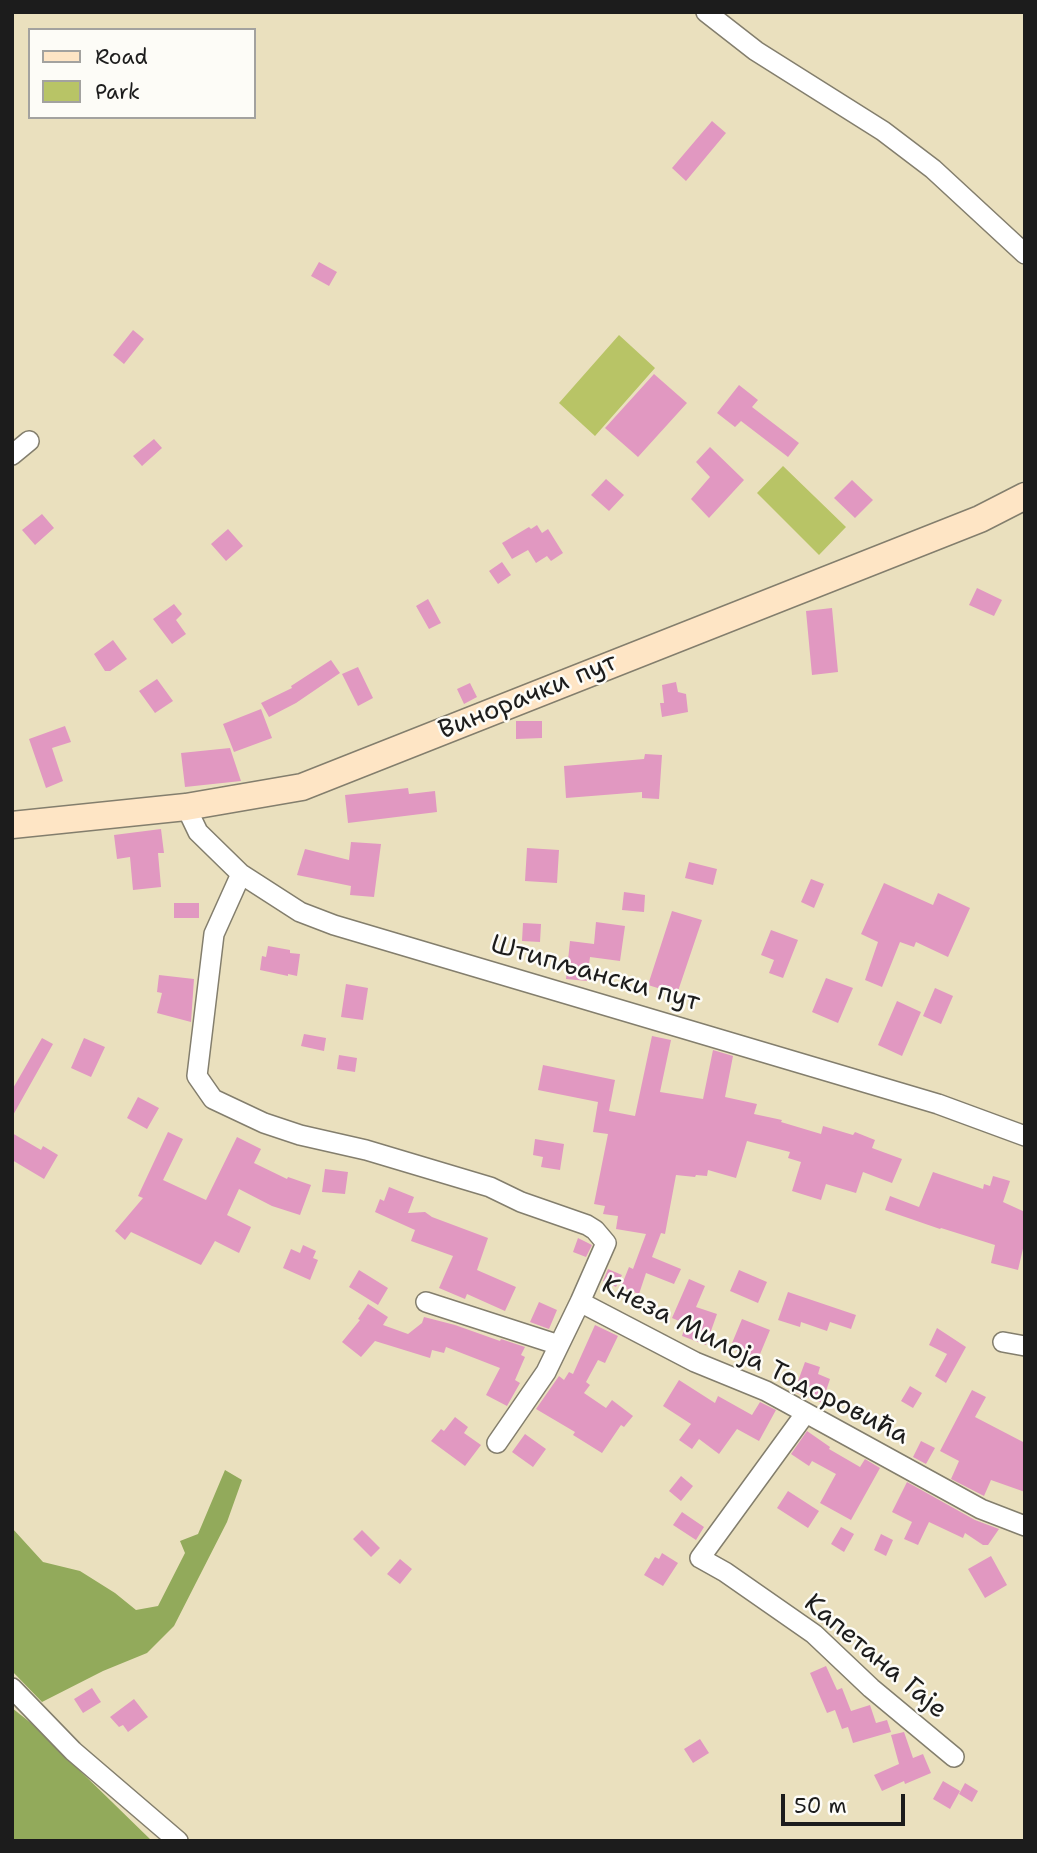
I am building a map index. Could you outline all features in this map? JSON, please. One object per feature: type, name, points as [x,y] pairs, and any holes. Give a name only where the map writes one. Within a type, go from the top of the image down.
[{"type":"street","points":[[706,12],[756,51],[883,131],[933,169],[1025,254]]},
{"type":"street","points":[[12,455],[29,441]]},
{"type":"street","name":"Винорачки пут","points":[[12,825],[186,807],[302,787],[980,519],[1025,496]]},
{"type":"street","name":"Штипљански пут","points":[[186,807],[198,832],[241,874],[300,912],[334,925],[925,1100],[1025,1136]]},
{"type":"street","name":"Кнеза Милоја Тодоровића","points":[[241,874],[214,934],[197,1076],[213,1099],[264,1123],[467,1179],[521,1202],[587,1225],[596,1230],[606,1243],[580,1303],[695,1362],[766,1391],[981,1509],[1025,1525]]},
{"type":"street","points":[[426,1302],[559,1345]]},
{"type":"street","points":[[498,1443],[537,1388],[580,1303]]},
{"type":"street","points":[[1003,1342],[1025,1346]]},
{"type":"street","name":"Капетана Гаје","points":[[805,1414],[700,1558],[725,1572],[814,1634],[871,1688],[954,1757]]},
{"type":"street","points":[[12,1688],[73,1752],[178,1841]]},
{"type":"green space","points":[[619,335],[655,368],[595,436],[559,403]]},
{"type":"green space","points":[[783,466],[846,527],[819,555],[757,493]]},
{"type":"green space","points":[[225,1470],[242,1480],[227,1522],[174,1626],[147,1653],[103,1671],[42,1702],[12,1671],[12,1528],[43,1562],[80,1571],[136,1610],[158,1606],[185,1553],[180,1541],[198,1534]]},
{"type":"green space","points":[[12,1708],[31,1723],[152,1841],[12,1841]]},
{"type":"building","points":[[712,121],[726,133],[686,181],[672,168]]},
{"type":"building","points":[[319,262],[337,272],[329,286],[311,276]]},
{"type":"building","points":[[133,330],[144,339],[124,364],[113,355]]},
{"type":"building","points":[[654,374],[687,403],[638,457],[605,428]]},
{"type":"building","points":[[739,385],[758,400],[752,407],[799,443],[788,457],[741,421],[735,427],[717,413]]},
{"type":"building","points":[[154,439],[162,448],[142,466],[133,456]]},
{"type":"building","points":[[710,447],[744,480],[709,518],[691,499],[710,477],[696,462]]},
{"type":"building","points":[[606,479],[624,495],[609,511],[591,495]]},
{"type":"building","points":[[852,480],[873,500],[855,518],[834,498]]},
{"type":"building","points":[[42,514],[54,528],[35,545],[22,530]]},
{"type":"building","points":[[537,525],[542,533],[548,529],[563,553],[551,561],[547,556],[536,563],[528,550],[512,559],[502,543]]},
{"type":"building","points":[[228,529],[243,546],[226,561],[211,544]]},
{"type":"building","points":[[502,562],[511,575],[498,584],[489,571]]},
{"type":"building","points":[[977,588],[1002,600],[994,616],[969,605]]},
{"type":"building","points":[[428,599],[441,623],[429,629],[416,606]]},
{"type":"building","points":[[174,604],[182,614],[176,620],[186,634],[172,644],[153,619]]},
{"type":"building","points":[[832,608],[838,672],[812,675],[806,611]]},
{"type":"building","points":[[113,640],[127,659],[110,671],[105,671],[94,654]]},
{"type":"building","points":[[331,660],[340,673],[296,703],[269,717],[261,703],[292,688],[291,686]]},
{"type":"building","points":[[358,667],[373,698],[358,706],[342,674]]},
{"type":"building","points":[[157,679],[173,701],[155,713],[139,691]]},
{"type":"building","points":[[676,682],[678,692],[686,694],[688,712],[662,717],[662,685]]},
{"type":"building","points":[[470,683],[477,697],[464,704],[457,689]]},
{"type":"building","points":[[261,709],[272,738],[234,752],[223,724]]},
{"type":"building","points":[[516,721],[542,721],[542,738],[516,739]]},
{"type":"building","points":[[65,726],[71,742],[52,748],[63,781],[46,788],[29,739]]},
{"type":"building","points":[[230,748],[241,781],[185,787],[181,753]]},
{"type":"building","points":[[645,754],[662,755],[659,799],[642,798],[642,792],[566,798],[564,766],[644,759]]},
{"type":"building","points":[[408,788],[409,794],[435,791],[437,812],[348,823],[345,795]]},
{"type":"building","points":[[161,829],[164,853],[158,853],[161,887],[133,890],[130,857],[117,859],[114,835]]},
{"type":"building","points":[[351,842],[381,844],[374,897],[350,895],[351,886],[297,875],[305,849],[349,860]]},
{"type":"building","points":[[527,848],[559,850],[557,883],[525,881]]},
{"type":"building","points":[[689,862],[717,869],[713,885],[685,878]]},
{"type":"building","points":[[811,879],[824,884],[814,908],[801,902]]},
{"type":"building","points":[[884,883],[933,905],[938,893],[970,908],[948,957],[916,942],[914,947],[900,942],[882,987],[865,980],[878,942],[861,934]]},
{"type":"building","points":[[624,892],[645,895],[644,912],[622,910]]},
{"type":"building","points":[[174,903],[199,903],[199,918],[174,918]]},
{"type":"building","points":[[672,911],[702,920],[677,994],[648,985]]},
{"type":"building","points":[[596,922],[625,926],[620,961],[590,957],[587,981],[566,979],[570,941],[594,944]]},
{"type":"building","points":[[523,923],[541,924],[540,942],[522,941]]},
{"type":"building","points":[[771,930],[798,940],[783,978],[769,973],[774,960],[761,955]]},
{"type":"building","points":[[268,946],[300,954],[297,976],[260,970],[262,956],[266,957]]},
{"type":"building","points":[[159,975],[194,979],[191,1022],[157,1013],[162,993],[157,992]]},
{"type":"building","points":[[826,978],[853,988],[838,1023],[812,1012]]},
{"type":"building","points":[[346,984],[368,988],[363,1020],[341,1017]]},
{"type":"building","points":[[935,988],[953,996],[941,1024],[923,1016]]},
{"type":"building","points":[[897,1001],[921,1012],[902,1056],[878,1045]]},
{"type":"building","points":[[304,1034],[326,1038],[324,1051],[301,1046]]},
{"type":"building","points":[[652,1036],[671,1040],[660,1092],[703,1099],[713,1050],[733,1056],[725,1097],[757,1104],[754,1114],[782,1120],[781,1122],[821,1134],[823,1126],[853,1135],[855,1132],[875,1140],[872,1148],[902,1159],[892,1183],[863,1172],[856,1193],[826,1184],[821,1200],[792,1191],[801,1162],[788,1158],[790,1152],[747,1141],[736,1178],[708,1170],[707,1176],[676,1175],[665,1234],[661,1233],[652,1257],[681,1269],[674,1284],[646,1273],[639,1294],[621,1287],[629,1267],[633,1269],[646,1234],[616,1229],[618,1216],[603,1214],[605,1206],[594,1204],[608,1134],[593,1132],[598,1102],[538,1090],[543,1065],[615,1080],[609,1111],[635,1116]]},
{"type":"building","points":[[42,1038],[53,1044],[12,1117],[12,1090]]},
{"type":"building","points":[[84,1038],[105,1047],[91,1077],[71,1068]]},
{"type":"building","points":[[339,1055],[357,1058],[355,1072],[337,1069]]},
{"type":"building","points":[[138,1097],[159,1108],[147,1129],[127,1118]]},
{"type":"building","points":[[168,1132],[183,1139],[163,1180],[206,1200],[237,1137],[261,1149],[254,1163],[287,1179],[288,1177],[311,1185],[300,1215],[272,1206],[239,1189],[227,1215],[251,1227],[239,1253],[215,1241],[201,1265],[131,1232],[125,1240],[115,1231],[143,1198],[138,1196]]},
{"type":"building","points":[[12,1133],[41,1150],[43,1146],[58,1155],[44,1179],[12,1160]]},
{"type":"building","points":[[535,1139],[564,1144],[560,1170],[541,1167],[543,1157],[533,1155]]},
{"type":"building","points":[[325,1169],[348,1172],[345,1194],[322,1192]]},
{"type":"building","points":[[933,1172],[983,1189],[984,1184],[990,1186],[993,1176],[1010,1181],[1003,1202],[1025,1212],[1025,1240],[1018,1270],[991,1263],[995,1245],[885,1210],[890,1196],[919,1207]]},
{"type":"building","points":[[389,1187],[414,1197],[408,1213],[425,1212],[488,1238],[477,1270],[516,1287],[505,1311],[467,1294],[465,1299],[439,1288],[453,1256],[411,1241],[415,1230],[375,1212],[380,1199],[384,1201]]},
{"type":"building","points":[[578,1238],[592,1245],[586,1257],[573,1252]]},
{"type":"building","points":[[303,1245],[316,1251],[313,1258],[318,1260],[310,1280],[283,1268],[291,1249],[300,1253]]},
{"type":"building","points":[[608,1269],[622,1275],[616,1287],[603,1281]]},
{"type":"building","points":[[359,1270],[388,1288],[378,1305],[349,1287]]},
{"type":"building","points":[[739,1270],[767,1282],[758,1303],[730,1291]]},
{"type":"building","points":[[689,1279],[705,1286],[696,1307],[717,1314],[706,1345],[682,1336],[686,1324],[672,1318]]},
{"type":"building","points":[[788,1292],[856,1315],[851,1329],[830,1322],[827,1331],[801,1322],[800,1327],[778,1320]]},
{"type":"building","points":[[539,1302],[557,1310],[549,1329],[530,1322]]},
{"type":"building","points":[[368,1304],[388,1317],[383,1325],[408,1334],[422,1323],[424,1317],[525,1347],[521,1355],[525,1357],[515,1380],[520,1383],[507,1406],[486,1395],[500,1368],[446,1347],[444,1353],[432,1350],[430,1358],[375,1341],[361,1357],[342,1342],[360,1320],[358,1319]]},
{"type":"building","points":[[742,1319],[770,1330],[758,1359],[730,1348]]},
{"type":"building","points":[[595,1325],[618,1336],[605,1363],[598,1360],[586,1382],[590,1385],[584,1393],[606,1408],[612,1400],[633,1416],[624,1427],[621,1425],[602,1453],[573,1435],[575,1432],[536,1409],[559,1376],[564,1380],[569,1372],[573,1374]]},
{"type":"building","points":[[937,1328],[966,1347],[946,1383],[935,1376],[947,1354],[929,1345]]},
{"type":"building","points":[[805,1362],[820,1367],[818,1374],[830,1379],[822,1403],[794,1392]]},
{"type":"building","points":[[679,1380],[715,1403],[718,1396],[752,1415],[760,1402],[776,1410],[759,1441],[737,1429],[719,1454],[699,1439],[692,1449],[679,1440],[691,1424],[663,1406]]},
{"type":"building","points":[[910,1386],[922,1393],[913,1408],[901,1401]]},
{"type":"building","points":[[972,1390],[986,1397],[975,1417],[1025,1443],[1025,1492],[991,1480],[984,1496],[951,1479],[959,1461],[940,1451]]},
{"type":"building","points":[[455,1417],[468,1427],[464,1433],[481,1445],[465,1466],[431,1441],[441,1429],[444,1431]]},
{"type":"building","points":[[807,1431],[830,1447],[829,1449],[860,1467],[865,1459],[880,1468],[851,1520],[820,1503],[836,1474],[812,1461],[809,1466],[791,1454]]},
{"type":"building","points":[[525,1434],[546,1449],[533,1467],[512,1452]]},
{"type":"building","points":[[921,1441],[935,1448],[926,1464],[913,1457]]},
{"type":"building","points":[[681,1476],[693,1486],[681,1501],[669,1491]]},
{"type":"building","points":[[907,1482],[975,1520],[999,1529],[988,1545],[983,1545],[965,1533],[963,1538],[929,1522],[918,1545],[904,1539],[912,1522],[892,1512]]},
{"type":"building","points":[[788,1491],[819,1511],[808,1528],[777,1508]]},
{"type":"building","points":[[682,1512],[704,1527],[696,1540],[673,1525]]},
{"type":"building","points":[[841,1527],[854,1534],[844,1552],[831,1544]]},
{"type":"building","points":[[362,1530],[380,1548],[371,1557],[353,1539]]},
{"type":"building","points":[[881,1534],[893,1540],[886,1556],[874,1550]]},
{"type":"building","points":[[662,1553],[678,1563],[663,1586],[644,1575],[655,1557],[659,1559]]},
{"type":"building","points":[[991,1556],[1007,1585],[985,1598],[968,1569]]},
{"type":"building","points":[[400,1559],[412,1569],[400,1584],[387,1574]]},
{"type":"building","points":[[826,1666],[837,1690],[842,1688],[851,1711],[870,1705],[876,1723],[887,1720],[891,1732],[853,1743],[848,1727],[842,1729],[835,1710],[827,1713],[810,1673]]},
{"type":"building","points":[[92,1688],[101,1702],[83,1713],[74,1699]]},
{"type":"building","points":[[134,1699],[148,1717],[128,1732],[123,1725],[119,1727],[110,1717]]},
{"type":"building","points":[[904,1732],[913,1758],[923,1754],[931,1773],[882,1791],[874,1775],[899,1764],[891,1735]]},
{"type":"building","points":[[700,1739],[709,1753],[693,1763],[684,1749]]},
{"type":"building","points":[[943,1781],[960,1791],[950,1809],[933,1799]]},
{"type":"building","points":[[965,1783],[978,1791],[972,1802],[959,1794]]}]
